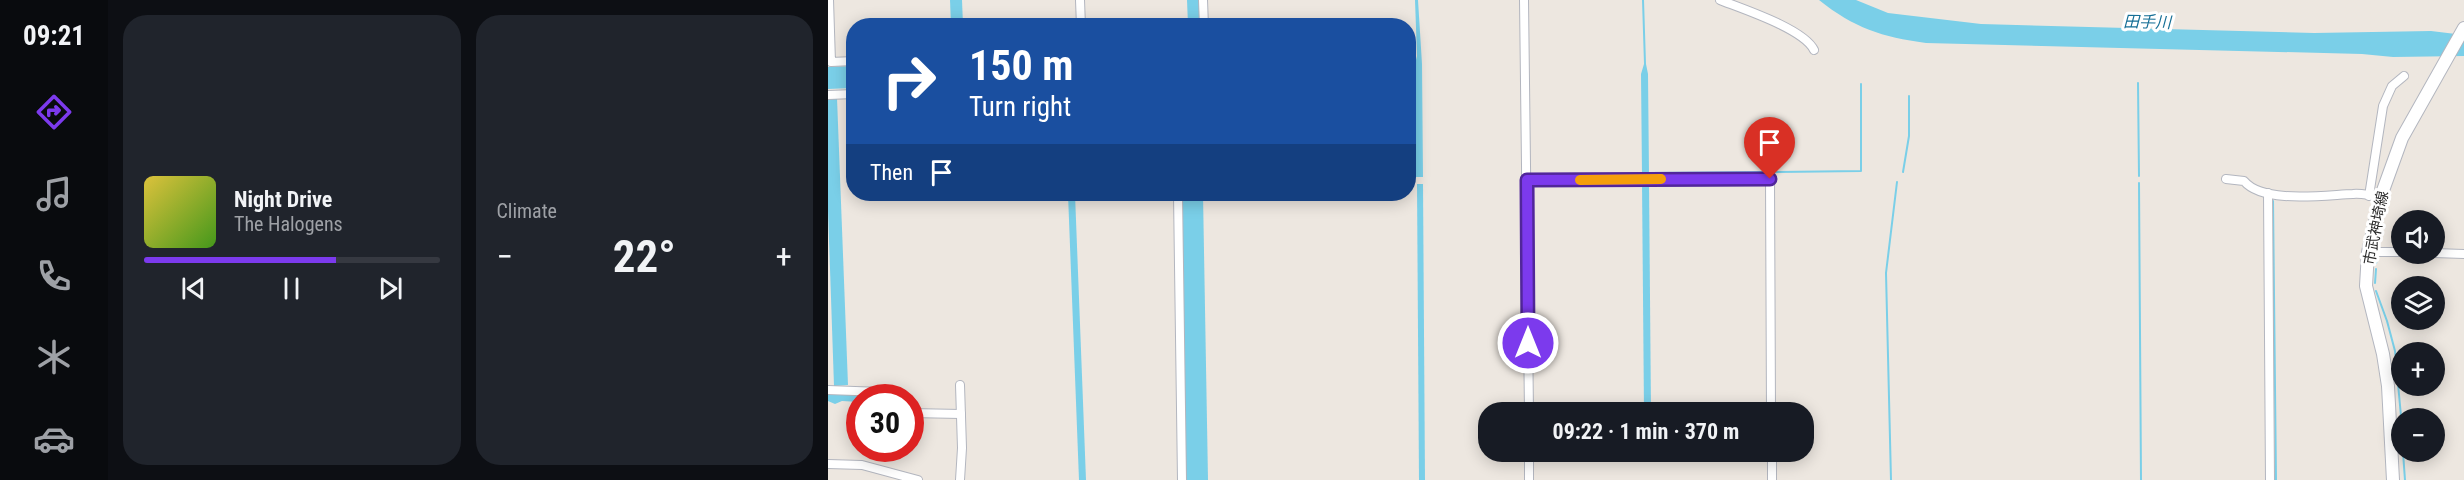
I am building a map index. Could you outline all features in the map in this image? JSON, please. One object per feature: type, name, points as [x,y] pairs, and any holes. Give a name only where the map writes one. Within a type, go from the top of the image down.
[{"type":"main road","name":"市武神埼線","points":[[2393,480],[2384,354],[2366,286],[2375,196],[2402,138],[2464,28]]},
{"type":"street","points":[[829,0],[830,62],[846,62]]},
{"type":"street","points":[[1080,0],[1081,18]]},
{"type":"street","points":[[1203,0],[1204,18]]},
{"type":"street","points":[[1524,0],[1529,402]]},
{"type":"street","points":[[1720,0],[1760,15],[1798,35],[1811,44],[1814,50]]},
{"type":"street","points":[[2226,179],[2244,181],[2251,189],[2268,194],[2322,197],[2355,194],[2375,196],[2383,106],[2392,86],[2404,76]]},
{"type":"street","points":[[828,95],[846,94]]},
{"type":"street","points":[[1527,180],[1770,179],[1772,402]]},
{"type":"street","points":[[2268,194],[2270,480]]},
{"type":"street","points":[[1178,201],[1182,480]]},
{"type":"street","points":[[2368,252],[2391,252]]},
{"type":"street","points":[[2445,253],[2464,254]]},
{"type":"street","points":[[960,385],[962,448],[960,480]]},
{"type":"street","points":[[828,390],[846,391]]},
{"type":"street","points":[[924,413],[961,414]]},
{"type":"street","points":[[1529,462],[1529,480]]},
{"type":"street","points":[[1772,462],[1772,480]]},
{"type":"street","points":[[828,464],[861,465],[918,480]]},
{"type":"water","points":[[950,0],[962,0],[963,18],[951,18]]},
{"type":"water","points":[[1187,0],[1199,0],[1200,18],[1188,18]]},
{"type":"water","points":[[1415,0],[1418,0],[1422,64],[1423,177],[1416,177]]},
{"type":"water","points":[[1642,0],[1644,0],[1648,74],[1649,175],[1642,175],[1641,74],[1644,64]]},
{"type":"water","points":[[1819,0],[1856,0],[1888,13],[1981,24],[2314,33],[2431,31],[2464,35],[2464,56],[2393,57],[2362,54],[1926,43],[1869,30],[1844,18]]},
{"type":"water","points":[[846,66],[846,88],[828,89],[828,67]]},
{"type":"water","points":[[828,98],[837,98],[848,384],[834,386],[828,210]]},
{"type":"water","points":[[1642,182],[1649,182],[1651,402],[1644,402]]},
{"type":"water","points":[[1417,184],[1423,184],[1425,480],[1419,480]]},
{"type":"water","points":[[1068,201],[1075,201],[1086,480],[1079,480]]},
{"type":"water","points":[[1182,201],[1203,201],[1208,480],[1186,480]]},
{"type":"water","points":[[846,394],[846,401],[835,404],[828,401],[828,395]]},
{"type":"waterway","points":[[2138,83],[2139,176]]},
{"type":"waterway","points":[[1774,172],[1861,171],[1861,84]]},
{"type":"waterway","points":[[1903,172],[1909,136],[1909,96]]},
{"type":"waterway","points":[[1648,173],[1765,172]]},
{"type":"waterway","points":[[1891,480],[1886,273],[1897,182]]},
{"type":"waterway","points":[[2139,183],[2141,480]]},
{"type":"waterway","points":[[2273,201],[2276,480]]},
{"type":"waterway","points":[[2376,263],[2378,255]]},
{"type":"waterway","points":[[2375,283],[2376,269]]},
{"type":"waterway","points":[[2376,291],[2395,351],[2400,408]]},
{"type":"waterway","points":[[2404,462],[2405,480]]},
{"type":"slow traffic","points":[[1580,180],[1661,179]]},
{"type":"route","points":[[1528,343],[1527,180],[1770,179]]},
{"type":"water label","name":"田手川","points":[[2147,22]]}]
